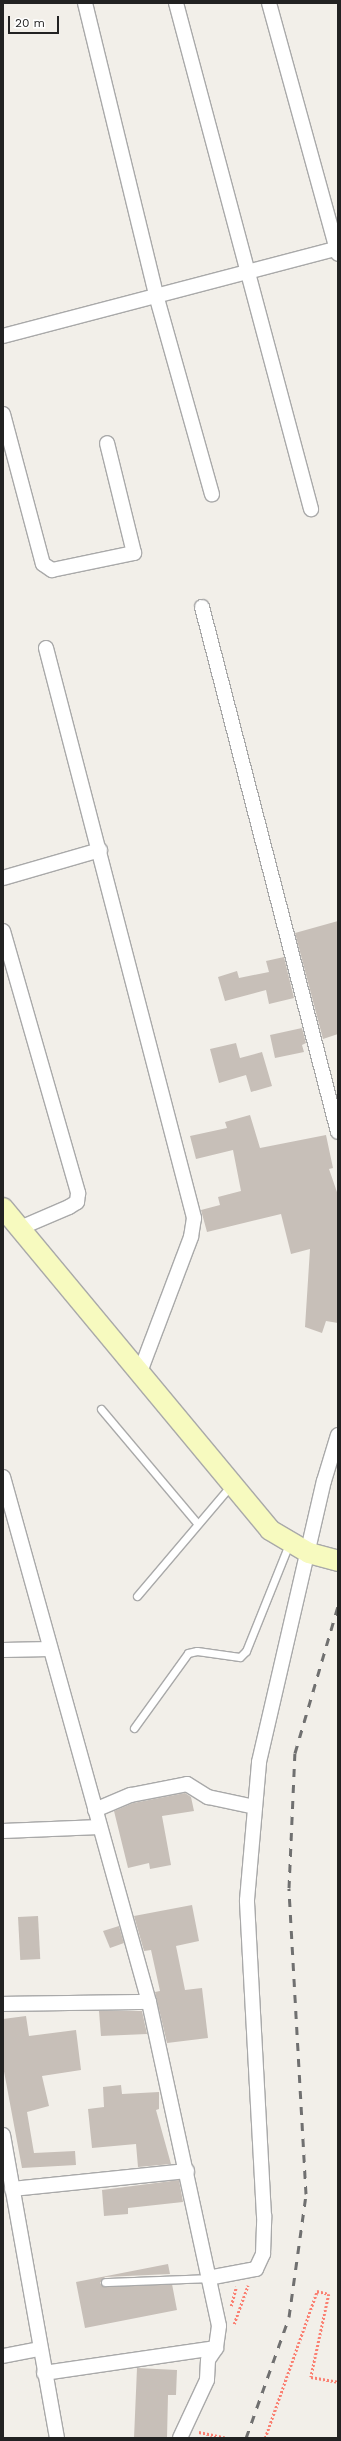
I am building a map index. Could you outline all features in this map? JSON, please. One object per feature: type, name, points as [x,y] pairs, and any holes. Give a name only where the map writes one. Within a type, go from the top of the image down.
[{"type":"street","points":[[85,3],[156,295],[212,494]]},
{"type":"street","points":[[176,3],[312,509]]},
{"type":"street","points":[[3,336],[247,271],[337,250],[270,3]]},
{"type":"street","points":[[3,414],[43,564],[52,570],[134,553],[107,443]]},
{"type":"street","points":[[202,607],[338,1132]]},
{"type":"street","points":[[46,648],[100,850],[194,1218],[191,1237],[140,1372]]},
{"type":"street","points":[[3,878],[100,850]]},
{"type":"street","points":[[3,931],[78,1193],[77,1202],[69,1207],[20,1228]]},
{"type":"street","points":[[3,1208],[140,1372],[231,1485],[270,1530],[309,1553],[338,1561]]},
{"type":"street","points":[[208,2278],[256,2268],[263,2254],[264,2216],[247,1900],[259,1762],[338,1435]]},
{"type":"street","points":[[3,1477],[149,2002],[187,2171],[219,2326],[216,2348],[208,2360],[207,2380],[180,2438]]},
{"type":"street","points":[[3,1650],[50,1649]]},
{"type":"street","points":[[95,1810],[131,1795],[187,1784],[208,1797],[255,1807]]},
{"type":"street","points":[[3,1831],[100,1827]]},
{"type":"street","points":[[3,2004],[149,2002]]},
{"type":"street","points":[[3,2135],[9,2185],[57,2438]]},
{"type":"street","points":[[9,2185],[187,2171]]},
{"type":"street","points":[[44,2373],[216,2348]]},
{"type":"street","points":[[3,2356],[40,2349]]},
{"type":"lane","points":[[101,1409],[198,1524]]},
{"type":"lane","points":[[137,1596],[231,1485]]},
{"type":"lane","points":[[134,1728],[188,1653],[197,1651],[240,1656],[246,1651],[290,1542]]},
{"type":"lane","points":[[105,2282],[208,2278]]},
{"type":"path","points":[[265,2438],[316,2291],[329,2294],[311,2377],[338,2382]]},
{"type":"building","points":[[338,921],[338,1034],[323,1039],[295,933]]},
{"type":"building","points":[[284,957],[294,998],[269,1004],[266,990],[225,1001],[218,977],[237,971],[239,978],[269,972],[266,961]]},
{"type":"building","points":[[302,1028],[306,1043],[302,1045],[304,1052],[275,1058],[270,1035]]},
{"type":"building","points":[[236,1043],[240,1058],[262,1052],[272,1086],[251,1092],[246,1075],[219,1083],[210,1049]]},
{"type":"building","points":[[250,1115],[260,1148],[326,1135],[333,1168],[329,1169],[338,1195],[338,1323],[326,1321],[322,1333],[305,1327],[310,1249],[291,1254],[281,1214],[207,1232],[201,1210],[220,1205],[218,1197],[241,1191],[233,1150],[196,1159],[190,1136],[227,1128],[225,1122]]},
{"type":"building","points":[[185,1793],[191,1797],[194,1811],[162,1816],[171,1865],[150,1869],[149,1863],[128,1868],[114,1811],[133,1803]]},
{"type":"building","points":[[192,1905],[199,1941],[176,1946],[185,1990],[202,1988],[208,2038],[167,2043],[155,1992],[160,1991],[151,1950],[144,1951],[134,1916]]},
{"type":"building","points":[[38,1916],[40,1959],[20,1960],[18,1917]]},
{"type":"building","points":[[119,1926],[124,1943],[110,1948],[103,1931]]},
{"type":"building","points":[[99,2011],[142,2011],[147,2034],[101,2036]]},
{"type":"building","points":[[26,2016],[29,2036],[76,2030],[81,2070],[42,2076],[49,2106],[27,2112],[34,2153],[75,2151],[76,2165],[22,2168],[3,2066],[3,2019]]},
{"type":"building","points":[[121,2085],[122,2094],[159,2092],[159,2109],[156,2110],[171,2164],[138,2167],[136,2144],[92,2148],[88,2109],[104,2107],[103,2087]]},
{"type":"building","points":[[179,2180],[183,2202],[128,2208],[128,2214],[104,2216],[102,2190]]},
{"type":"building","points":[[168,2264],[170,2274],[105,2277],[100,2283],[105,2287],[172,2284],[177,2310],[85,2328],[76,2282]]},
{"type":"building","points":[[137,2368],[177,2370],[176,2395],[168,2395],[167,2438],[134,2438]]},
{"type":"railway","points":[[246,2438],[289,2317],[306,2194],[289,1888],[295,1753],[338,1606]]}]
